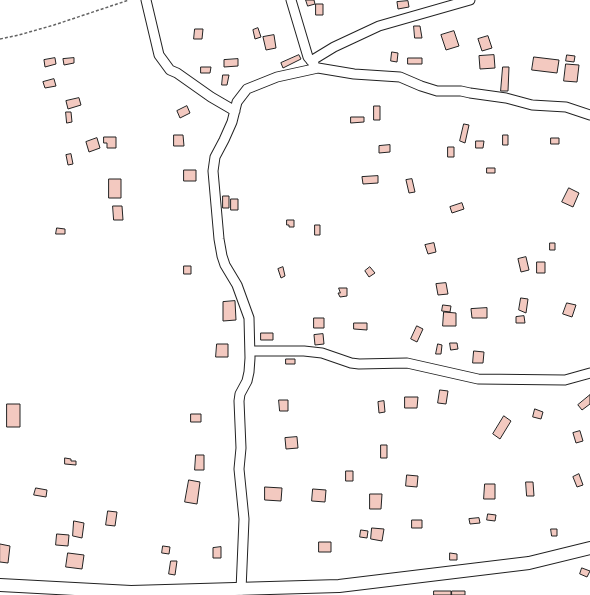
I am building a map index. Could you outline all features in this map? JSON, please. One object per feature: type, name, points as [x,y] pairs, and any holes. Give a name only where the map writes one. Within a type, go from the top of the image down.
[{"type":"street","points":[[146,0],[158,51],[170,70],[177,73],[193,86],[235,111]]},
{"type":"street","points":[[291,0],[311,61],[318,68]]},
{"type":"street","points":[[311,61],[334,46],[379,26],[470,0]]},
{"type":"street","points":[[241,590],[244,519],[239,469],[241,448],[239,401],[240,394],[247,381],[249,372],[249,318],[237,285],[225,265],[222,256],[213,171],[215,157],[224,140],[241,95],[247,89],[277,77],[318,68],[354,74],[400,77],[437,91],[461,90],[470,93],[506,98],[532,105],[566,107],[590,115]]},
{"type":"street","points":[[250,351],[322,353],[350,363],[359,364],[407,362],[478,379],[565,380],[590,373]]},
{"type":"street","points":[[0,585],[131,592],[241,590],[347,585],[529,563],[590,548]]},
{"type":"path","points":[[0,39],[54,25],[129,0]]},
{"type":"building","points":[[306,0],[314,0],[315,4],[308,6]]},
{"type":"building","points":[[408,1],[409,7],[398,9],[397,2]]},
{"type":"building","points":[[316,4],[323,4],[323,15],[316,15]]},
{"type":"building","points":[[414,26],[420,26],[422,38],[415,38]]},
{"type":"building","points":[[258,28],[261,37],[255,39],[253,30]]},
{"type":"building","points":[[195,29],[203,29],[202,39],[194,39]]},
{"type":"building","points":[[454,31],[459,46],[446,50],[441,35]]},
{"type":"building","points":[[274,35],[276,48],[266,50],[263,37]]},
{"type":"building","points":[[488,36],[492,48],[482,51],[478,39]]},
{"type":"building","points":[[392,52],[398,53],[397,62],[391,61]]},
{"type":"building","points":[[299,55],[301,59],[283,68],[281,63]]},
{"type":"building","points":[[494,55],[495,68],[480,69],[479,56]]},
{"type":"building","points":[[567,55],[575,56],[574,62],[566,61]]},
{"type":"building","points":[[534,57],[559,60],[557,73],[532,70]]},
{"type":"building","points":[[55,58],[56,64],[45,67],[44,60]]},
{"type":"building","points":[[74,58],[74,63],[64,65],[63,59]]},
{"type":"building","points":[[408,58],[422,58],[422,64],[408,64]]},
{"type":"building","points":[[238,59],[238,66],[224,67],[224,60]]},
{"type":"building","points":[[566,64],[579,65],[577,82],[564,81]]},
{"type":"building","points":[[201,67],[211,67],[210,73],[201,73]]},
{"type":"building","points":[[503,67],[509,67],[508,91],[501,91]]},
{"type":"building","points":[[223,75],[229,75],[227,85],[222,85]]},
{"type":"building","points":[[54,79],[56,86],[45,88],[43,82]]},
{"type":"building","points":[[79,98],[81,105],[68,109],[66,101]]},
{"type":"building","points":[[187,106],[190,113],[180,118],[177,111]]},
{"type":"building","points":[[374,106],[380,106],[380,120],[374,120]]},
{"type":"building","points":[[66,112],[71,112],[72,122],[67,123]]},
{"type":"building","points":[[351,117],[364,117],[364,122],[351,123]]},
{"type":"building","points":[[464,124],[469,125],[465,143],[460,141]]},
{"type":"building","points":[[174,135],[183,135],[184,146],[174,146]]},
{"type":"building","points":[[503,135],[508,135],[508,145],[503,145]]},
{"type":"building","points":[[104,137],[116,137],[116,148],[107,148],[107,143],[104,143]]},
{"type":"building","points":[[97,138],[100,148],[89,152],[86,142]]},
{"type":"building","points":[[551,138],[559,138],[559,144],[551,144]]},
{"type":"building","points":[[476,141],[484,141],[483,148],[476,148]]},
{"type":"building","points":[[390,145],[390,152],[379,153],[379,146]]},
{"type":"building","points":[[448,147],[454,147],[454,157],[448,157]]},
{"type":"building","points":[[71,154],[73,164],[68,165],[66,155]]},
{"type":"building","points":[[487,168],[495,168],[495,173],[487,173]]},
{"type":"building","points":[[184,170],[196,170],[196,181],[184,181]]},
{"type":"building","points":[[378,176],[378,183],[363,184],[362,177]]},
{"type":"building","points":[[109,179],[121,179],[121,198],[109,198]]},
{"type":"building","points":[[412,179],[415,192],[409,193],[406,180]]},
{"type":"building","points":[[569,188],[579,193],[573,207],[562,202]]},
{"type":"building","points":[[223,196],[229,196],[229,208],[223,208]]},
{"type":"building","points":[[231,199],[238,199],[238,210],[231,210]]},
{"type":"building","points":[[462,203],[464,209],[452,213],[450,207]]},
{"type":"building","points":[[113,206],[122,206],[123,220],[114,220]]},
{"type":"building","points":[[287,220],[294,220],[294,227],[289,227],[289,225],[287,225]]},
{"type":"building","points":[[315,225],[320,225],[320,235],[315,235]]},
{"type":"building","points":[[57,228],[65,229],[65,234],[56,234]]},
{"type":"building","points":[[434,243],[436,252],[428,254],[425,245]]},
{"type":"building","points":[[550,243],[555,243],[555,250],[550,250]]},
{"type":"building","points":[[526,257],[529,270],[521,272],[518,259]]},
{"type":"building","points":[[537,262],[545,262],[545,273],[537,273]]},
{"type":"building","points":[[184,266],[191,266],[191,274],[184,274]]},
{"type":"building","points":[[283,267],[285,276],[281,278],[278,269]]},
{"type":"building","points":[[370,267],[375,273],[369,277],[365,271]]},
{"type":"building","points":[[446,283],[448,294],[438,295],[436,284]]},
{"type":"building","points":[[339,288],[347,288],[347,296],[340,297],[338,293],[340,293]]},
{"type":"building","points":[[521,298],[528,299],[526,313],[519,310]]},
{"type":"building","points":[[235,301],[236,320],[223,321],[223,302]]},
{"type":"building","points":[[567,303],[576,305],[572,317],[563,314]]},
{"type":"building","points":[[443,305],[451,306],[450,312],[442,311]]},
{"type":"building","points":[[487,308],[487,318],[472,318],[471,309]]},
{"type":"building","points":[[444,312],[456,313],[456,326],[443,326]]},
{"type":"building","points":[[524,316],[525,323],[516,323],[516,317]]},
{"type":"building","points":[[314,318],[324,318],[324,328],[314,328]]},
{"type":"building","points":[[354,323],[367,323],[367,330],[354,329]]},
{"type":"building","points":[[417,326],[423,329],[417,342],[411,339]]},
{"type":"building","points":[[261,333],[273,333],[273,340],[261,340]]},
{"type":"building","points":[[323,334],[324,344],[315,345],[314,335]]},
{"type":"building","points":[[450,343],[457,343],[458,349],[451,350]]},
{"type":"building","points":[[217,344],[228,344],[228,357],[216,357]]},
{"type":"building","points":[[438,344],[442,345],[441,354],[436,354]]},
{"type":"building","points":[[474,351],[484,352],[483,363],[473,363]]},
{"type":"building","points":[[286,359],[295,359],[295,364],[286,364]]},
{"type":"building","points":[[440,390],[448,391],[446,404],[438,403]]},
{"type":"building","points":[[590,395],[590,404],[582,410],[578,405]]},
{"type":"building","points":[[405,397],[418,397],[417,408],[405,408]]},
{"type":"building","points":[[279,400],[288,400],[288,411],[280,411]]},
{"type":"building","points":[[384,401],[385,412],[379,413],[378,402]]},
{"type":"building","points":[[7,404],[20,404],[20,427],[7,427]]},
{"type":"building","points":[[535,409],[543,412],[541,419],[533,417]]},
{"type":"building","points":[[191,414],[201,414],[201,422],[191,422]]},
{"type":"building","points":[[504,416],[511,421],[500,439],[493,434]]},
{"type":"building","points":[[580,431],[583,441],[576,443],[573,433]]},
{"type":"building","points":[[297,437],[298,448],[286,449],[285,438]]},
{"type":"building","points":[[381,445],[387,445],[387,458],[381,458]]},
{"type":"building","points":[[196,455],[204,455],[204,470],[195,470]]},
{"type":"building","points":[[65,458],[71,459],[71,461],[76,461],[76,465],[65,464]]},
{"type":"building","points":[[346,471],[353,471],[353,481],[346,481]]},
{"type":"building","points":[[579,474],[583,485],[577,487],[573,477]]},
{"type":"building","points":[[407,475],[418,476],[417,487],[406,486]]},
{"type":"building","points":[[189,480],[200,482],[197,504],[185,502]]},
{"type":"building","points":[[526,482],[533,482],[534,496],[527,496]]},
{"type":"building","points":[[485,484],[495,484],[495,499],[484,499]]},
{"type":"building","points":[[265,487],[282,488],[281,501],[265,500]]},
{"type":"building","points":[[36,488],[47,490],[46,497],[34,495]]},
{"type":"building","points":[[313,489],[326,490],[325,502],[312,501]]},
{"type":"building","points":[[370,494],[382,494],[381,509],[370,509]]},
{"type":"building","points":[[108,511],[117,512],[115,526],[106,525]]},
{"type":"building","points":[[488,514],[496,515],[495,521],[487,520]]},
{"type":"building","points":[[479,518],[480,523],[470,524],[469,519]]},
{"type":"building","points":[[412,520],[422,520],[422,528],[412,528]]},
{"type":"building","points":[[74,521],[84,523],[82,538],[73,536]]},
{"type":"building","points":[[372,528],[384,529],[382,541],[371,539]]},
{"type":"building","points":[[551,529],[557,529],[557,536],[552,536]]},
{"type":"building","points":[[361,530],[368,531],[367,538],[360,537]]},
{"type":"building","points":[[57,534],[69,535],[68,546],[56,545]]},
{"type":"building","points":[[319,542],[331,542],[331,552],[319,552]]},
{"type":"building","points":[[0,544],[10,546],[8,563],[0,562]]},
{"type":"building","points":[[163,546],[170,547],[169,554],[162,553]]},
{"type":"building","points":[[221,547],[221,558],[213,558],[213,548]]},
{"type":"building","points":[[68,553],[84,555],[82,569],[66,567]]},
{"type":"building","points":[[450,553],[457,554],[457,560],[450,560]]},
{"type":"building","points":[[171,561],[177,561],[175,575],[169,574]]},
{"type":"building","points":[[582,568],[590,571],[587,577],[580,574]]},
{"type":"building","points":[[434,591],[451,591],[451,595],[434,595]]},
{"type":"building","points":[[452,591],[465,591],[465,595],[452,595]]}]
